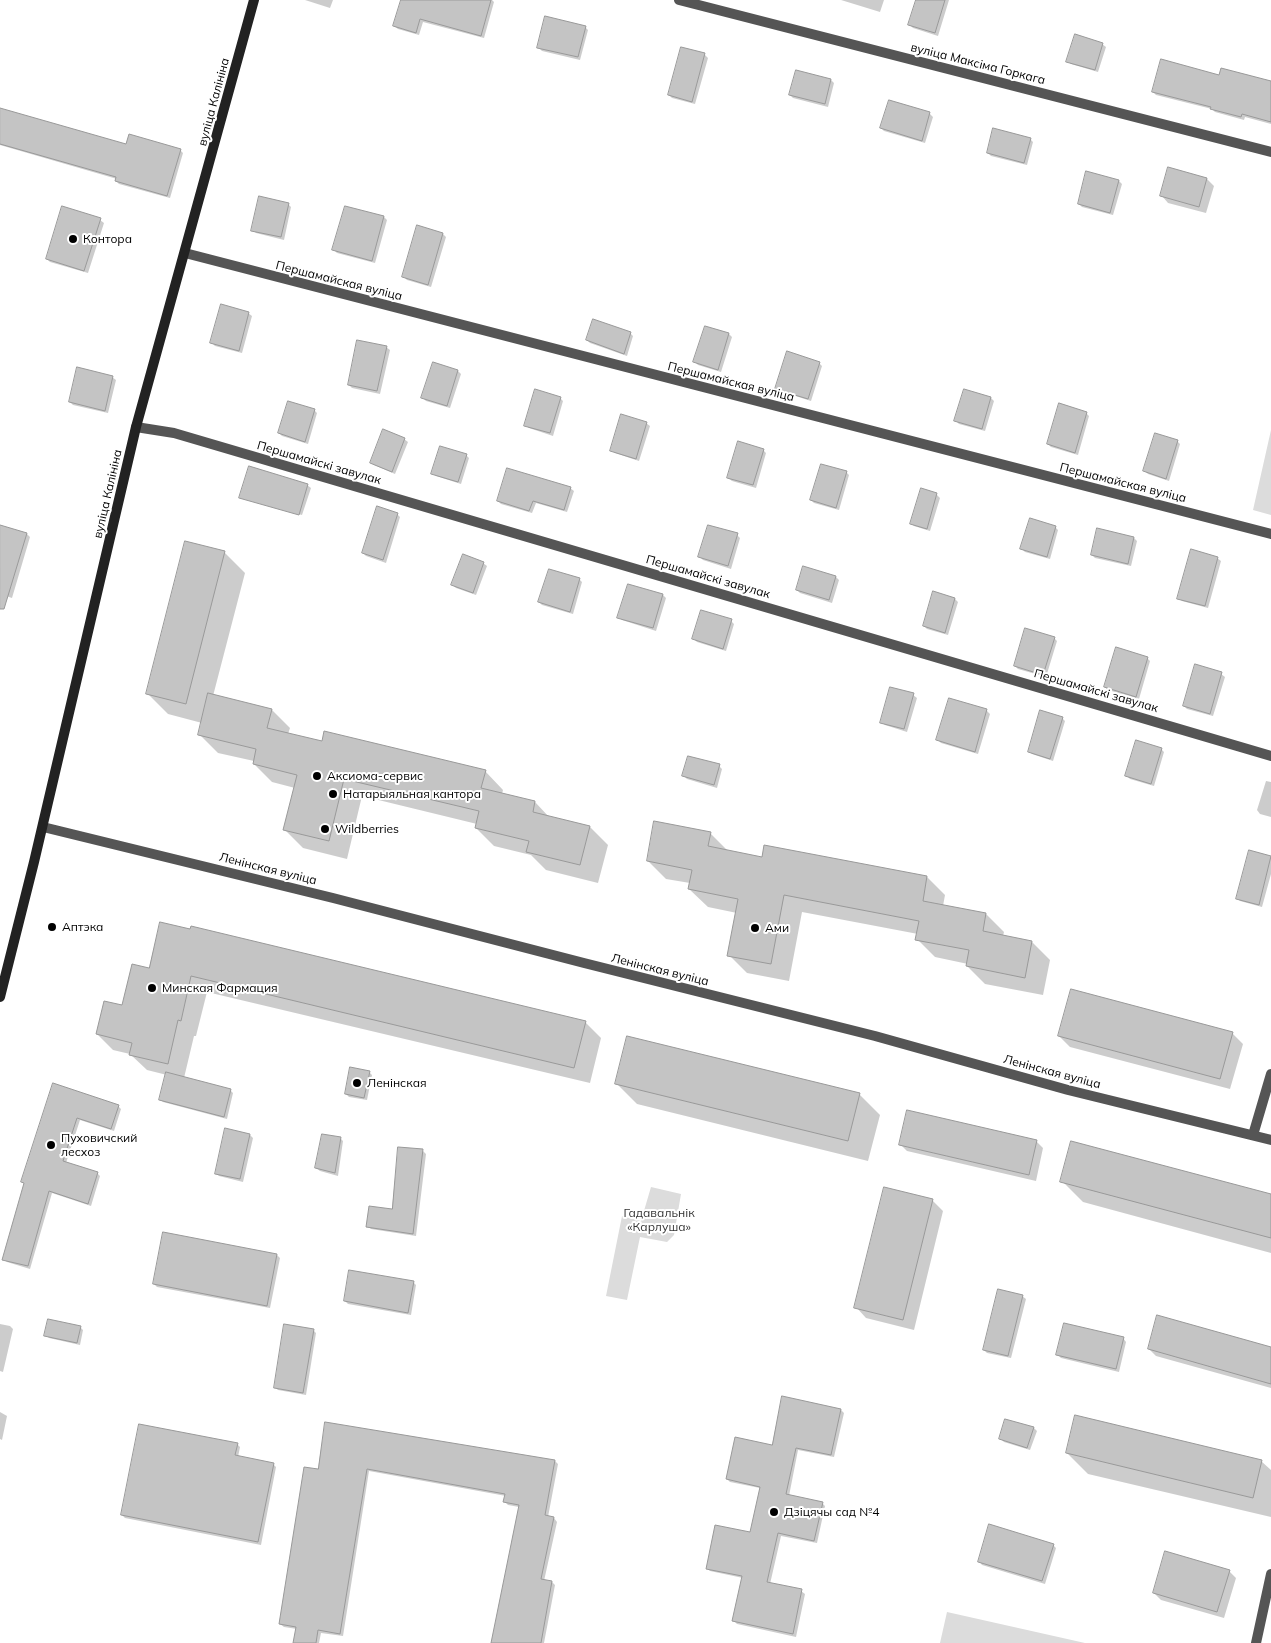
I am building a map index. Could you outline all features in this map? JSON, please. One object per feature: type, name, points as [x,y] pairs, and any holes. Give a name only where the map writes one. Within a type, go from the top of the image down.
[{"type":"main road","name":"вуліца Калініна","points":[[0,996],[43,828],[136,427],[254,0]]},
{"type":"street","name":"вуліца Максіма Горкага","points":[[679,0],[1271,152]]},
{"type":"street","name":"Першамайская вуліца","points":[[185,253],[1271,534]]},
{"type":"street","name":"Першамайскі завулак","points":[[136,427],[174,433],[1271,756]]},
{"type":"street","name":"Ленінская вуліца","points":[[43,828],[333,898],[875,1036],[1068,1090],[1271,1140]]},
{"type":"street","points":[[1254,1135],[1271,1074]]},
{"type":"street","points":[[1256,1643],[1271,1574]]},
{"type":"green space","points":[[1271,430],[1271,515],[1253,510]]},
{"type":"green space","name":"Гадавальнік «Карлуша»","points":[[651,1187],[681,1194],[674,1235],[667,1242],[640,1237],[627,1300],[606,1296],[622,1216],[641,1221]]},
{"type":"green space","points":[[947,1612],[1085,1643],[940,1643]]},
{"type":"building","points":[[401,0],[491,0],[481,36],[420,19],[416,33],[393,26]]},
{"type":"building","points":[[916,0],[945,0],[935,33],[908,25]]},
{"type":"building","points":[[545,16],[586,26],[578,57],[537,48]]},
{"type":"building","points":[[1075,34],[1103,43],[1095,70],[1066,62]]},
{"type":"building","points":[[681,47],[705,53],[692,102],[668,95]]},
{"type":"building","points":[[1161,59],[1219,75],[1221,68],[1271,81],[1271,122],[1242,114],[1241,117],[1210,109],[1211,107],[1152,92]]},
{"type":"building","points":[[796,70],[831,79],[825,104],[789,95]]},
{"type":"building","points":[[889,100],[930,112],[922,141],[880,128]]},
{"type":"building","points":[[0,108],[126,144],[129,134],[181,149],[167,196],[115,181],[116,177],[0,144]]},
{"type":"building","points":[[993,128],[1031,138],[1024,163],[987,153]]},
{"type":"building","points":[[1168,167],[1207,178],[1199,207],[1160,196]]},
{"type":"building","points":[[1086,171],[1119,180],[1110,213],[1078,204]]},
{"type":"building","points":[[259,196],[289,203],[281,237],[251,231]]},
{"type":"building","name":"Контора","points":[[62,206],[101,218],[84,271],[46,259]]},
{"type":"building","points":[[345,206],[384,216],[372,261],[332,250]]},
{"type":"building","points":[[417,225],[443,233],[428,285],[402,277]]},
{"type":"building","points":[[221,304],[249,312],[239,351],[210,343]]},
{"type":"building","points":[[593,319],[631,332],[624,354],[586,340]]},
{"type":"building","points":[[705,326],[729,333],[718,370],[693,362]]},
{"type":"building","points":[[357,340],[387,346],[377,391],[348,385]]},
{"type":"building","points":[[787,351],[820,362],[808,399],[775,389]]},
{"type":"building","points":[[433,362],[458,370],[447,406],[421,398]]},
{"type":"building","points":[[77,367],[113,376],[105,411],[69,402]]},
{"type":"building","points":[[535,389],[561,397],[550,433],[524,426]]},
{"type":"building","points":[[964,389],[991,397],[982,429],[954,421]]},
{"type":"building","points":[[288,401],[315,409],[305,442],[278,433]]},
{"type":"building","points":[[1059,403],[1087,412],[1075,453],[1047,444]]},
{"type":"building","points":[[621,414],[647,422],[636,459],[610,451]]},
{"type":"building","points":[[383,429],[405,438],[392,472],[370,463]]},
{"type":"building","points":[[1155,433],[1178,440],[1166,479],[1143,471]]},
{"type":"building","points":[[738,441],[764,449],[753,485],[727,478]]},
{"type":"building","points":[[440,446],[467,454],[458,482],[431,474]]},
{"type":"building","points":[[821,464],[847,471],[836,508],[810,500]]},
{"type":"building","points":[[249,466],[308,484],[299,515],[239,498]]},
{"type":"building","points":[[507,468],[571,487],[564,510],[533,501],[529,511],[497,501]]},
{"type":"building","points":[[921,488],[937,493],[927,529],[910,524]]},
{"type":"building","points":[[377,506],[398,513],[383,560],[362,553]]},
{"type":"building","points":[[1030,518],[1056,526],[1047,557],[1020,549]]},
{"type":"building","points":[[0,525],[27,533],[4,609],[0,609]]},
{"type":"building","points":[[708,525],[738,533],[728,566],[698,557]]},
{"type":"building","points":[[1097,528],[1134,537],[1128,564],[1091,555]]},
{"type":"building","points":[[185,541],[225,551],[186,704],[146,694]]},
{"type":"building","points":[[1191,549],[1218,557],[1205,606],[1177,599]]},
{"type":"building","points":[[463,554],[484,562],[473,593],[451,585]]},
{"type":"building","points":[[803,566],[836,576],[829,600],[796,590]]},
{"type":"building","points":[[549,569],[580,578],[570,612],[538,602]]},
{"type":"building","points":[[628,584],[663,594],[653,628],[617,618]]},
{"type":"building","points":[[933,591],[955,598],[945,633],[923,626]]},
{"type":"building","points":[[701,610],[732,619],[723,649],[692,639]]},
{"type":"building","points":[[1025,628],[1055,637],[1043,675],[1014,666]]},
{"type":"building","points":[[1116,647],[1148,657],[1136,697],[1104,687]]},
{"type":"building","points":[[1195,664],[1222,672],[1210,714],[1183,706]]},
{"type":"building","points":[[890,687],[914,693],[904,729],[880,723]]},
{"type":"building","points":[[208,693],[272,709],[267,728],[322,741],[324,731],[486,770],[481,788],[535,801],[533,812],[590,826],[580,865],[526,852],[529,841],[475,828],[479,811],[344,779],[329,841],[283,830],[297,775],[253,764],[256,749],[198,735]]},
{"type":"building","points":[[949,698],[987,709],[975,752],[936,740]]},
{"type":"building","points":[[1040,710],[1063,717],[1050,759],[1028,752]]},
{"type":"building","points":[[1136,740],[1162,748],[1151,784],[1125,776]]},
{"type":"building","points":[[688,756],[720,764],[714,785],[682,776]]},
{"type":"building","points":[[654,821],[711,832],[708,846],[762,857],[764,845],[927,876],[923,901],[986,913],[983,931],[1032,941],[1025,978],[966,966],[969,950],[915,940],[919,921],[784,895],[771,964],[727,956],[738,899],[688,889],[692,870],[647,861]]},
{"type":"building","points":[[1249,850],[1271,856],[1259,905],[1236,899]]},
{"type":"building","points":[[160,922],[190,929],[191,926],[586,1021],[574,1068],[191,976],[181,1021],[178,1020],[168,1064],[129,1055],[132,1043],[96,1034],[104,1001],[122,1005],[132,964],[149,968]]},
{"type":"building","points":[[1071,989],[1233,1032],[1220,1079],[1058,1036]]},
{"type":"building","points":[[627,1036],[860,1093],[848,1141],[615,1084]]},
{"type":"building","name":"Ленінская","points":[[350,1067],[370,1071],[364,1098],[345,1094]]},
{"type":"building","points":[[166,1072],[231,1089],[224,1117],[159,1100]]},
{"type":"building","name":"Пуховичский лесхоз","points":[[53,1083],[119,1105],[111,1129],[77,1118],[63,1161],[98,1172],[88,1204],[49,1191],[28,1266],[2,1260],[24,1183],[21,1182]]},
{"type":"building","points":[[907,1110],[1037,1140],[1029,1175],[899,1145]]},
{"type":"building","points":[[225,1128],[250,1134],[240,1179],[215,1174]]},
{"type":"building","points":[[322,1134],[341,1137],[335,1173],[315,1168]]},
{"type":"building","points":[[1071,1141],[1271,1194],[1271,1238],[1060,1182]]},
{"type":"building","points":[[398,1147],[423,1149],[413,1234],[366,1227],[369,1206],[392,1209]]},
{"type":"building","points":[[884,1187],[933,1199],[903,1320],[854,1308]]},
{"type":"building","points":[[163,1232],[277,1254],[267,1306],[153,1284]]},
{"type":"building","points":[[349,1270],[414,1281],[408,1313],[344,1301]]},
{"type":"building","points":[[998,1289],[1023,1295],[1008,1356],[983,1350]]},
{"type":"building","points":[[1157,1315],[1271,1347],[1271,1384],[1148,1349]]},
{"type":"building","points":[[48,1319],[81,1326],[77,1343],[44,1336]]},
{"type":"building","points":[[1064,1323],[1124,1337],[1116,1369],[1056,1355]]},
{"type":"building","points":[[284,1324],[314,1329],[303,1393],[274,1388]]},
{"type":"building","points":[[782,1396],[841,1409],[831,1455],[796,1448],[786,1494],[823,1502],[814,1541],[778,1533],[767,1582],[802,1589],[793,1634],[732,1621],[742,1576],[706,1569],[715,1525],[750,1532],[760,1487],[726,1479],[735,1437],[772,1445]]},
{"type":"building","points":[[1075,1415],[1262,1460],[1253,1498],[1066,1453]]},
{"type":"building","points":[[1005,1419],[1034,1427],[1027,1448],[999,1439]]},
{"type":"building","points":[[325,1422],[555,1460],[545,1515],[554,1517],[541,1579],[552,1581],[541,1643],[491,1643],[519,1505],[503,1502],[505,1494],[367,1469],[340,1634],[318,1630],[316,1643],[293,1643],[296,1627],[279,1624],[304,1467],[318,1469]]},
{"type":"building","points":[[139,1424],[238,1443],[235,1455],[274,1463],[258,1542],[121,1515]]},
{"type":"building","points":[[989,1524],[1054,1544],[1042,1581],[978,1562]]},
{"type":"building","points":[[1165,1551],[1230,1570],[1217,1612],[1153,1593]]},
{"type":"place","name":"Контора","points":[[73,239]]},
{"type":"place","name":"Аксиома-сервис","points":[[317,776]]},
{"type":"place","name":"Натарыяльная кантора","points":[[333,794]]},
{"type":"place","name":"Wildberries","points":[[325,829]]},
{"type":"place","name":"Аптэка","points":[[52,927]]},
{"type":"place","name":"Ами","points":[[755,928]]},
{"type":"place","name":"Минская Фармация","points":[[152,988]]},
{"type":"place","name":"Ленінская","points":[[357,1083]]},
{"type":"place","name":"Пуховичский лесхоз","points":[[51,1145]]},
{"type":"place","name":"Дзіцячы сад №4","points":[[774,1512]]}]
